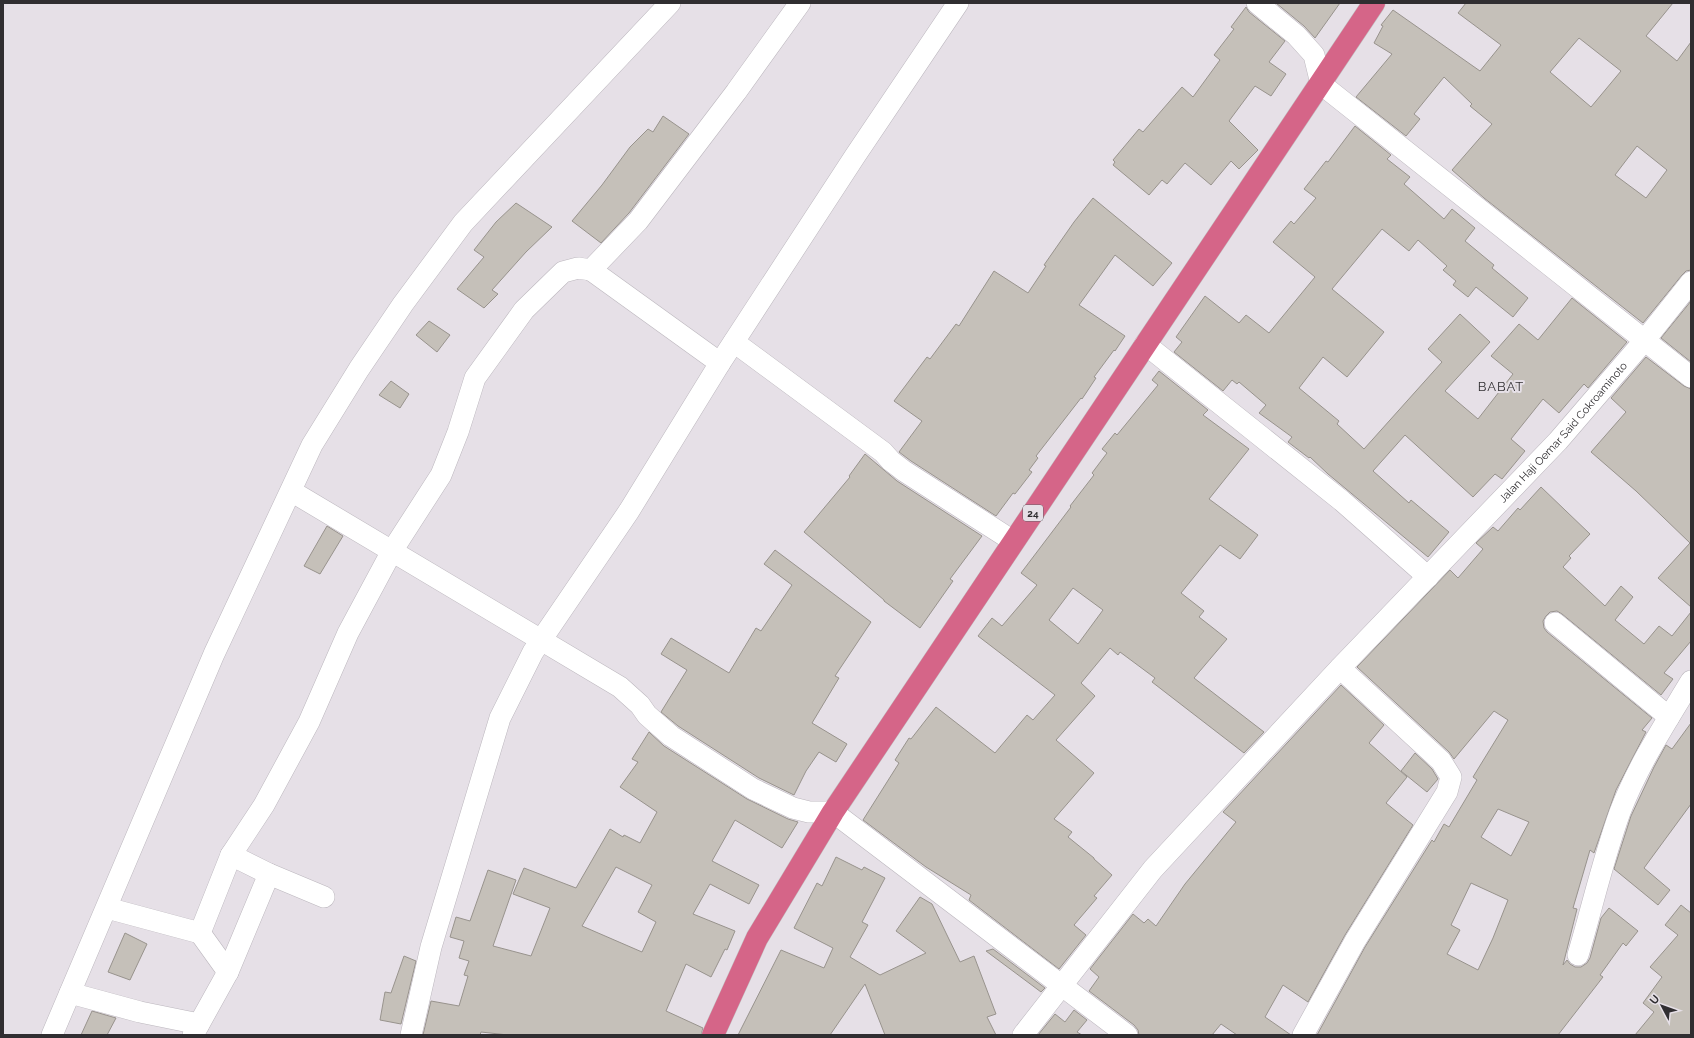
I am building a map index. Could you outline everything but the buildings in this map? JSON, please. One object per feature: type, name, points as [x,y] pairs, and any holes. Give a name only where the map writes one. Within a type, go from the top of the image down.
[{"type":"highway","name":"24","points":[[713,1035],[757,938],[833,812],[1374,3]]},
{"type":"street","points":[[52,1035],[214,654],[312,445],[359,369],[403,304],[463,223],[670,3]]},
{"type":"street","points":[[591,270],[638,221],[736,92],[800,3]]},
{"type":"street","points":[[411,1035],[431,948],[500,718],[533,652],[629,511],[734,342],[855,156],[958,3]]},
{"type":"street","points":[[1257,3],[1296,35],[1314,55],[1321,84],[1691,377]]},
{"type":"street","points":[[200,933],[231,855],[264,805],[309,722],[348,633],[392,551],[441,475],[458,432],[475,378],[524,310],[563,272],[578,268],[591,270],[720,364]]},
{"type":"street","name":"Jalan Haji Oemar Said Cokroaminoto","points":[[1023,1035],[1153,869],[1340,668],[1558,441],[1644,341],[1691,282]]},
{"type":"street","points":[[734,342],[883,452],[890,461],[1013,542]]},
{"type":"street","points":[[1145,344],[1342,501],[1428,577]]},
{"type":"street","points":[[291,491],[620,687],[640,705],[647,715],[672,736],[753,789],[792,808],[809,812],[833,812],[1127,1035]]},
{"type":"street","points":[[1555,623],[1669,717]]},
{"type":"street","points":[[1303,1035],[1355,941],[1447,792],[1451,777],[1441,762],[1340,668]]},
{"type":"street","points":[[1578,955],[1605,856],[1621,811],[1646,755],[1691,681]]},
{"type":"street","points":[[231,855],[269,874],[324,897]]},
{"type":"street","points":[[70,993],[196,1029],[228,972],[269,874]]},
{"type":"street","points":[[107,908],[200,933],[228,972]]},
{"type":"district","name":"BABAT","points":[[1501,386]]}]
